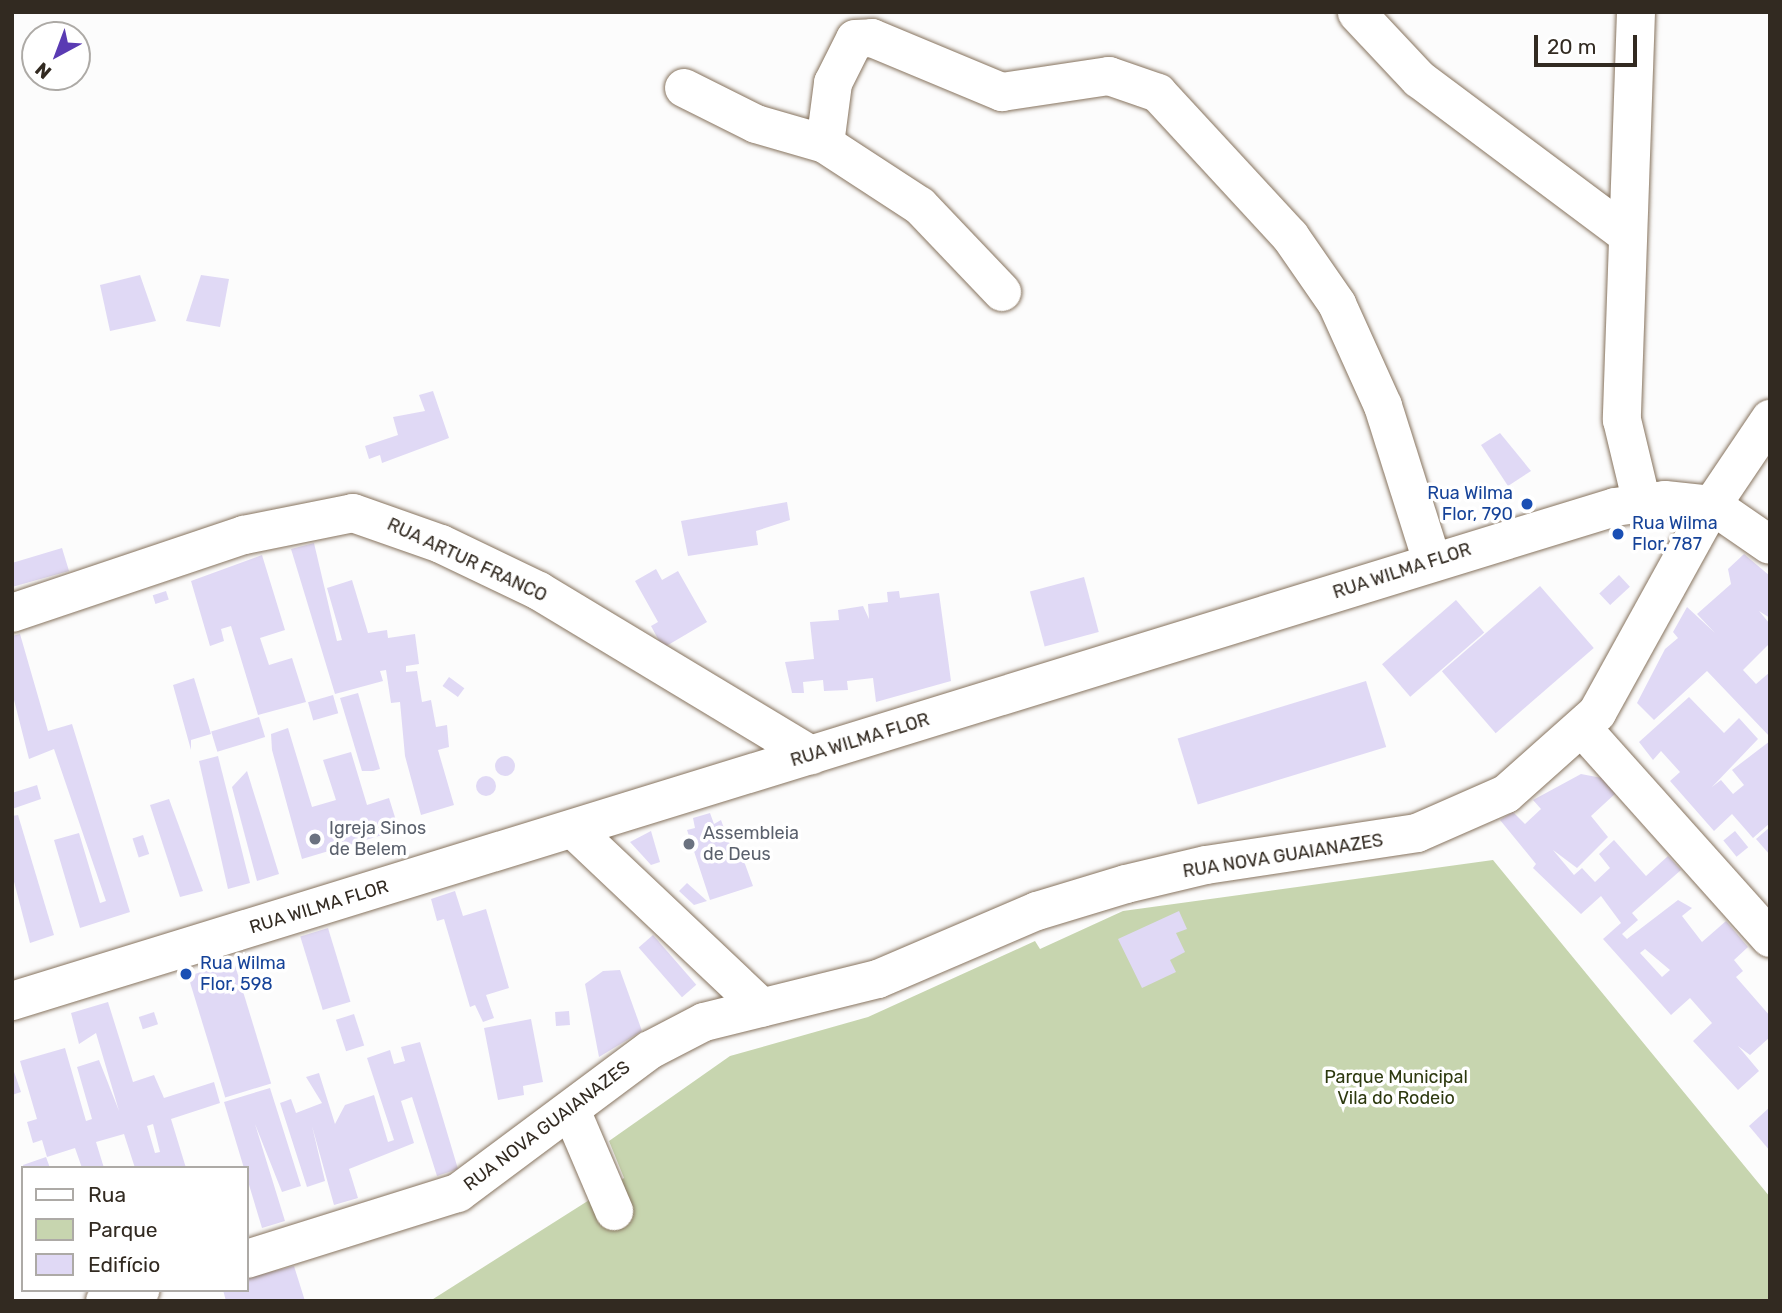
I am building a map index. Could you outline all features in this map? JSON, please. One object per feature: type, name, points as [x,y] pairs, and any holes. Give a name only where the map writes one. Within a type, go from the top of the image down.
[{"type":"street","points":[[1636,12],[1626,234],[1622,420],[1642,503]]},
{"type":"street","points":[[1357,13],[1419,79],[1626,234]]},
{"type":"street","points":[[825,144],[833,83],[846,46],[863,36],[989,90],[1108,76],[1158,93],[1290,236],[1336,304],[1383,406],[1432,561]]},
{"type":"street","points":[[684,88],[756,124],[825,144],[920,206],[1002,292]]},
{"type":"street","points":[[1770,419],[1712,505],[1584,730],[1770,938]]},
{"type":"street","name":"RUA WILMA FLOR","points":[[12,1001],[1432,561],[1642,503],[1712,505]]},
{"type":"street","points":[[1712,505],[1770,545]]},
{"type":"street","name":"RUA ARTUR FRANCO","points":[[12,613],[244,535],[353,513],[441,544],[539,591],[811,755]]},
{"type":"street","name":"RUA NOVA GUAIANAZES","points":[[248,1259],[458,1192],[673,1036],[761,1008],[878,979],[1037,911],[1126,884],[1206,865],[1417,833],[1506,794],[1584,730]]},
{"type":"street","points":[[573,829],[761,1008]]},
{"type":"street","points":[[571,1110],[614,1211]]},
{"type":"street","points":[[105,1301],[134,1292]]},
{"type":"green space","name":"Parque Municipal Vila do Rodeio","points":[[1493,860],[1770,1197],[1770,1301],[430,1301],[624,1178],[609,1141],[730,1056],[868,1017],[1035,941],[1040,949],[1123,911]]},
{"type":"building","points":[[140,275],[156,321],[110,331],[100,285]]},
{"type":"building","points":[[201,275],[229,279],[220,327],[186,321]]},
{"type":"building","points":[[433,391],[449,438],[382,463],[380,455],[369,459],[365,446],[398,435],[393,417],[425,411],[419,395]]},
{"type":"building","points":[[1500,433],[1531,471],[1508,486],[1481,445]]},
{"type":"building","points":[[787,502],[790,520],[756,531],[758,545],[688,556],[681,521]]},
{"type":"building","points":[[314,543],[337,641],[342,640],[327,588],[352,580],[368,633],[387,630],[388,638],[415,634],[419,664],[406,666],[406,672],[417,671],[422,702],[431,700],[436,727],[447,725],[449,747],[438,750],[454,805],[421,815],[405,756],[400,702],[391,703],[386,670],[380,671],[383,681],[335,694],[291,549]]},
{"type":"building","points":[[62,548],[69,571],[12,587],[12,563]]},
{"type":"building","points":[[1744,554],[1770,576],[1770,618],[1759,611],[1770,624],[1770,643],[1743,670],[1756,684],[1770,672],[1770,737],[1707,671],[1654,720],[1637,703],[1665,649],[1678,638],[1673,632],[1687,607],[1715,633],[1697,614],[1731,584],[1728,569]]},
{"type":"building","points":[[262,555],[285,630],[260,638],[269,665],[292,658],[306,702],[258,715],[231,626],[221,629],[224,641],[210,646],[191,581]]},
{"type":"building","points":[[656,569],[662,580],[678,571],[707,622],[663,648],[651,626],[658,622],[635,581]]},
{"type":"building","points":[[1619,575],[1630,587],[1610,605],[1599,593]]},
{"type":"building","points":[[1084,577],[1099,632],[1045,647],[1030,591]]},
{"type":"building","points":[[1540,586],[1594,648],[1496,733],[1442,671]]},
{"type":"building","points":[[166,591],[169,600],[155,604],[153,595]]},
{"type":"building","points":[[899,591],[900,598],[939,593],[951,681],[876,702],[873,678],[847,681],[848,690],[824,691],[823,680],[803,682],[804,693],[792,693],[785,662],[814,659],[810,622],[839,620],[838,610],[863,606],[869,619],[868,604],[888,602],[887,592]]},
{"type":"building","points":[[1456,600],[1484,632],[1410,697],[1382,664]]},
{"type":"building","points":[[20,634],[48,731],[72,724],[130,912],[80,928],[54,840],[79,833],[100,903],[106,901],[54,749],[29,759],[12,692],[12,636]]},
{"type":"building","points":[[449,677],[464,688],[458,697],[443,686]]},
{"type":"building","points":[[194,678],[211,734],[191,740],[191,750],[173,685]]},
{"type":"building","points":[[1366,681],[1386,747],[1198,805],[1178,739]]},
{"type":"building","points":[[358,693],[380,769],[373,771],[362,771],[340,698]]},
{"type":"building","points":[[333,695],[338,713],[313,720],[308,702]]},
{"type":"building","points":[[1689,697],[1724,733],[1739,718],[1758,739],[1712,787],[1721,780],[1733,794],[1744,785],[1732,770],[1770,741],[1770,823],[1753,838],[1732,814],[1714,831],[1670,781],[1680,772],[1661,751],[1653,760],[1639,742]]},
{"type":"building","points":[[259,717],[265,737],[217,752],[211,732]]},
{"type":"building","points":[[288,728],[312,807],[336,800],[323,760],[351,752],[367,805],[389,798],[399,830],[302,859],[272,750],[271,734]]},
{"type":"building","points":[[218,756],[250,883],[228,889],[199,761]]},
{"type":"building","points":[[505,756],[512,759],[515,766],[512,773],[505,776],[498,773],[495,766],[498,759]]},
{"type":"building","points":[[247,771],[279,874],[257,881],[232,787]]},
{"type":"building","points":[[1581,774],[1602,778],[1616,793],[1591,816],[1608,837],[1577,868],[1553,850],[1574,875],[1582,868],[1595,882],[1610,868],[1599,854],[1614,840],[1646,876],[1668,856],[1681,870],[1632,913],[1638,920],[1622,934],[1627,939],[1678,900],[1692,908],[1682,916],[1702,942],[1726,921],[1748,947],[1734,960],[1743,971],[1736,977],[1770,1016],[1770,1037],[1750,1055],[1738,1046],[1759,1071],[1738,1090],[1693,1041],[1712,1023],[1690,998],[1671,1015],[1603,939],[1621,923],[1601,896],[1581,914],[1533,868],[1536,864],[1500,820],[1513,812],[1525,824],[1541,809],[1533,800]],"holes":[[[1645,949],[1670,970],[1662,977],[1640,953]]]},
{"type":"building","points":[[486,776],[493,779],[496,786],[493,793],[486,796],[479,793],[476,786],[479,779]]},
{"type":"building","points":[[37,785],[41,799],[12,809],[12,793]]},
{"type":"building","points":[[169,799],[203,891],[180,897],[150,805]]},
{"type":"building","points":[[710,813],[714,824],[721,820],[734,856],[741,853],[753,886],[710,900],[687,830],[695,828],[693,818]]},
{"type":"building","points":[[18,815],[54,935],[30,943],[12,874],[12,816]]},
{"type":"building","points":[[1770,827],[1770,855],[1756,839]]},
{"type":"building","points":[[651,831],[660,862],[651,865],[630,842]]},
{"type":"building","points":[[1735,831],[1748,847],[1737,857],[1723,840]]},
{"type":"building","points":[[143,835],[149,854],[139,857],[133,838]]},
{"type":"building","points":[[687,883],[707,901],[694,905],[679,891]]},
{"type":"building","points":[[455,891],[463,916],[486,909],[509,988],[486,995],[494,1018],[483,1022],[475,1005],[470,1007],[444,919],[437,921],[431,899]]},
{"type":"building","points":[[1179,911],[1187,929],[1176,933],[1185,952],[1170,960],[1176,972],[1142,988],[1118,939]]},
{"type":"building","points":[[328,928],[351,1002],[323,1010],[300,936]]},
{"type":"building","points":[[653,935],[696,985],[682,997],[639,947]]},
{"type":"building","points":[[234,962],[271,1083],[225,1097],[188,976]]},
{"type":"building","points":[[620,970],[642,1031],[599,1057],[585,984],[603,971]]},
{"type":"building","points":[[108,1002],[133,1082],[154,1075],[164,1098],[214,1082],[220,1103],[171,1119],[185,1166],[134,1166],[124,1134],[96,1142],[103,1166],[81,1166],[75,1148],[47,1157],[42,1140],[33,1143],[27,1122],[37,1119],[20,1061],[65,1048],[86,1121],[92,1119],[77,1067],[99,1060],[119,1111],[96,1033],[79,1044],[71,1013]],"holes":[[[153,1124],[160,1152],[155,1153],[147,1126]]]},
{"type":"building","points":[[569,1011],[570,1025],[556,1026],[555,1012]]},
{"type":"building","points":[[154,1012],[158,1024],[143,1029],[139,1017]]},
{"type":"building","points":[[354,1014],[364,1045],[346,1051],[336,1020]]},
{"type":"building","points":[[531,1019],[543,1082],[523,1086],[524,1095],[498,1100],[484,1028]]},
{"type":"building","points":[[420,1042],[458,1169],[437,1176],[412,1097],[401,1101],[414,1143],[349,1169],[358,1198],[334,1205],[312,1126],[325,1181],[307,1187],[280,1103],[291,1099],[296,1113],[322,1103],[306,1077],[319,1073],[335,1124],[345,1105],[374,1095],[388,1142],[394,1140],[367,1058],[390,1050],[394,1064],[405,1061],[401,1047]]},
{"type":"building","points":[[12,1066],[21,1092],[12,1095]]},
{"type":"building","points":[[270,1088],[301,1186],[282,1192],[255,1124],[285,1221],[262,1228],[248,1182],[248,1166],[243,1166],[224,1102]]},
{"type":"building","points":[[1770,1107],[1770,1151],[1749,1126]]},
{"type":"building","points":[[46,1157],[49,1166],[23,1166]]},
{"type":"building","points":[[294,1266],[305,1301],[226,1301],[224,1292],[248,1292],[248,1278]]},
{"type":"place","name":"Rua Wilma Flor, 790","points":[[1527,504]]},
{"type":"place","name":"Rua Wilma Flor, 787","points":[[1618,534]]},
{"type":"place","name":"Igreja Sinos de Belem","points":[[315,839]]},
{"type":"place","name":"Assembleia de Deus","points":[[689,844]]},
{"type":"place","name":"Rua Wilma Flor, 598","points":[[186,974]]}]
